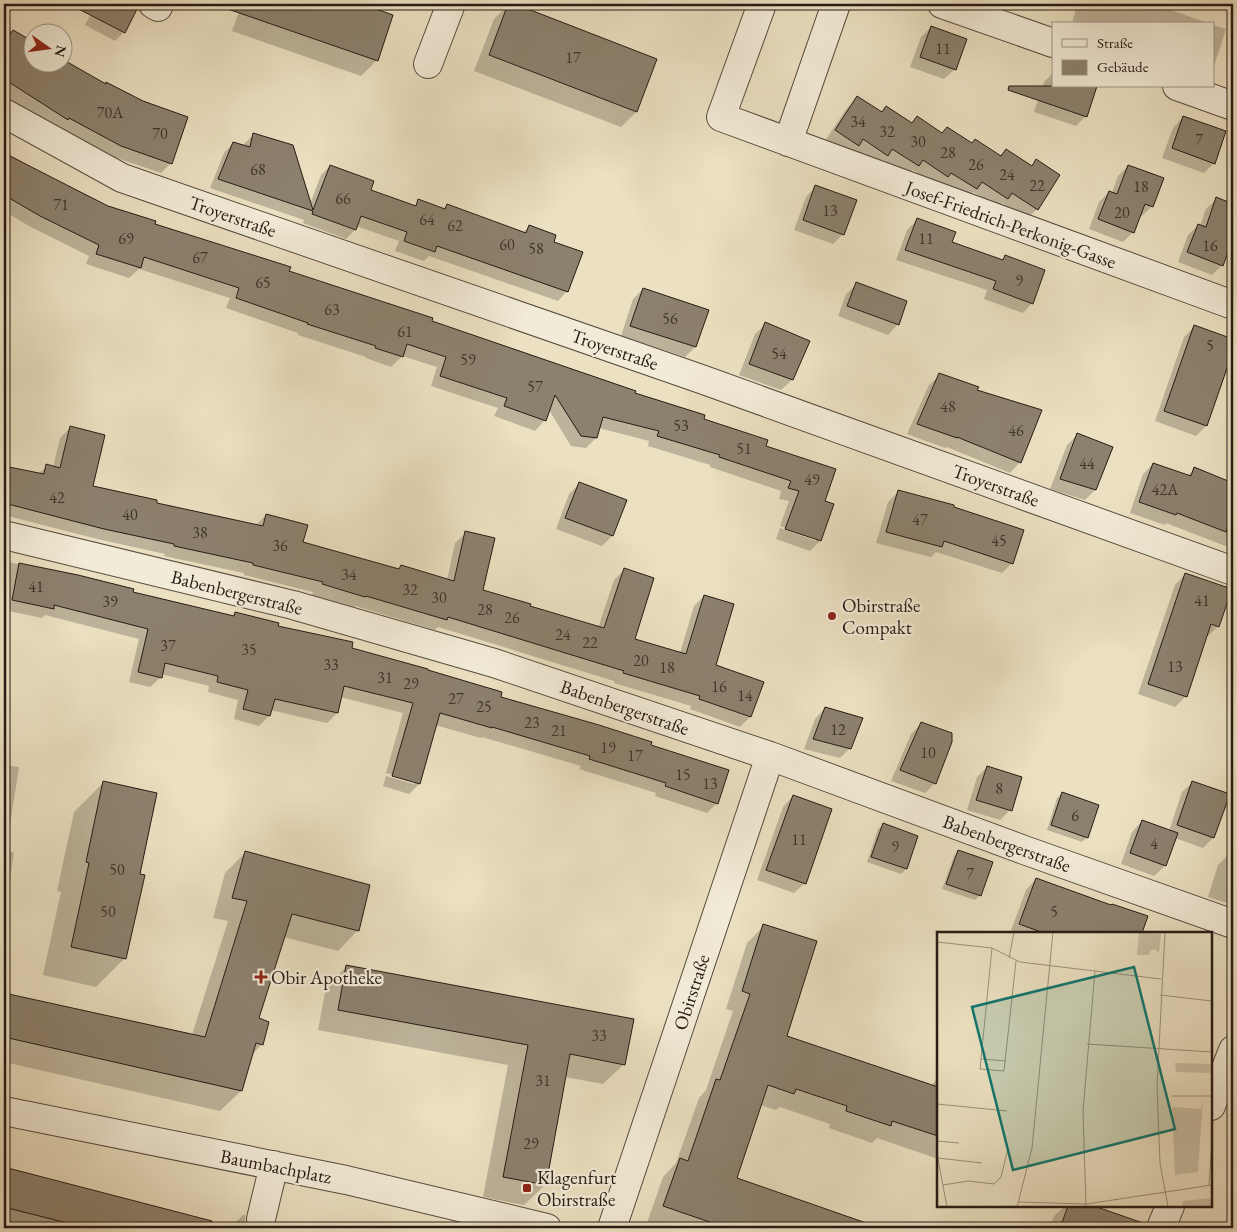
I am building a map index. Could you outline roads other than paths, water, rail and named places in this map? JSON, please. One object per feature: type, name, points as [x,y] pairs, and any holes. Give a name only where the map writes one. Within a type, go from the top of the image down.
[{"type":"street","points":[[428,64],[451,4]]},
{"type":"street","name":"Josef-Friedrich-Perkonig-Gasse","points":[[762,4],[721,117],[1233,305]]},
{"type":"street","points":[[788,142],[836,4]]},
{"type":"street","points":[[942,4],[1052,43]]},
{"type":"street","points":[[1183,88],[1233,106]]},
{"type":"street","name":"Troyerstraße","points":[[4,113],[122,178],[701,379],[1233,572]]},
{"type":"street","name":"Babenbergerstraße","points":[[4,535],[293,605],[485,660],[770,756],[1233,924]]},
{"type":"street","name":"Obirstraße","points":[[612,1228],[770,756]]},
{"type":"street","points":[[1212,1103],[1233,1050]]},
{"type":"street","name":"Baumbachplatz","points":[[4,1111],[346,1180],[547,1228]]},
{"type":"street","points":[[260,1218],[274,1165]]},
{"type":"street","points":[[1161,1228],[1170,1207]]},
{"type":"place","name":"Obirstraße Compakt","points":[[832,616]]},
{"type":"place","name":"Obir Apotheke","points":[[261,977]]},
{"type":"place","name":"Klagenfurt Obirstraße","points":[[527,1188]]}]
